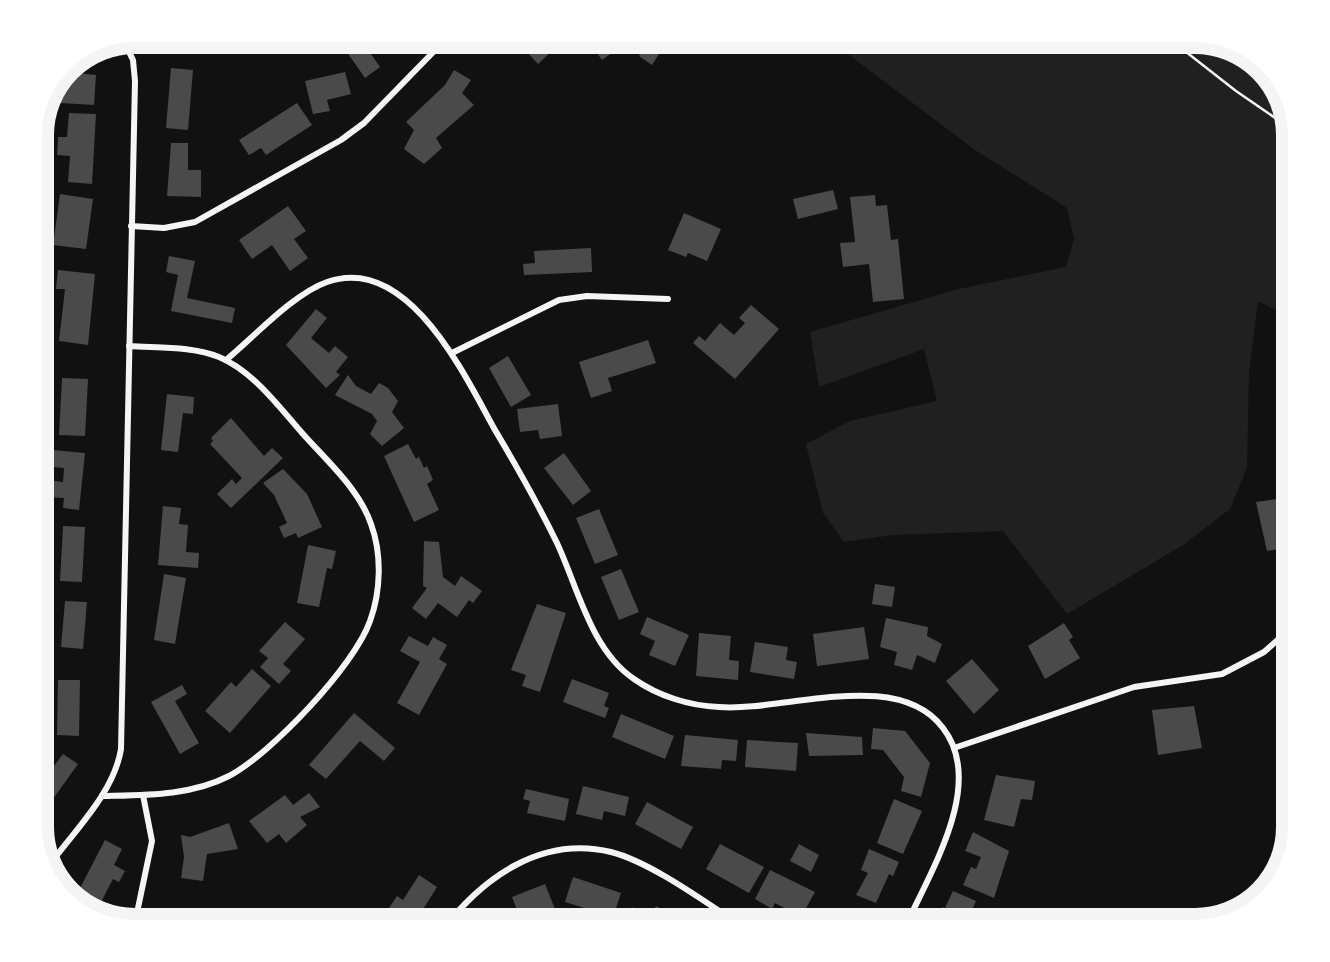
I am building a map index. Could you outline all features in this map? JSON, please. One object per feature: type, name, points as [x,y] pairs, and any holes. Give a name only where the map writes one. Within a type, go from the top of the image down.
[{"type":"street","points":[[54,860],[102,796],[121,748],[134,71],[128,48]]},
{"type":"street","points":[[130,226],[164,228],[195,222],[341,140],[364,123],[436,48]]},
{"type":"street","points":[[226,360],[306,293],[327,282],[351,278],[375,284],[400,297],[424,317],[452,353],[536,503],[598,638],[615,665],[648,688],[706,706],[763,707],[868,695],[902,699],[936,720],[954,748],[960,767],[958,802],[911,914]]},
{"type":"street","points":[[452,353],[558,300],[587,296],[668,300]]},
{"type":"street","points":[[102,796],[199,787],[244,766],[296,720],[342,667],[366,632],[376,598],[376,541],[356,494],[262,388],[226,360],[203,353],[130,346]]},
{"type":"street","points":[[954,748],[1134,687],[1222,674],[1264,652],[1282,636]]},
{"type":"street","points":[[138,914],[152,842],[144,795]]},
{"type":"street","points":[[455,914],[466,899],[505,869],[554,852],[582,849],[611,852],[638,863],[722,914]]},
{"type":"path","points":[[1181,48],[1281,122]]},
{"type":"shaded area","points":[[840,48],[1213,49],[1234,56],[1261,77],[1274,96],[1281,117],[1282,313],[1258,301],[1249,371],[1247,468],[1230,509],[1183,545],[1067,614],[1003,531],[893,535],[844,542],[823,513],[806,444],[850,421],[937,401],[924,349],[819,387],[810,332],[959,289],[1066,267],[1074,239],[1067,208],[975,150]]},
{"type":"building","points":[[344,48],[380,48],[371,54],[380,67],[365,78]]},
{"type":"building","points":[[523,48],[551,48],[538,64]]},
{"type":"building","points":[[593,48],[619,48],[602,60]]},
{"type":"building","points":[[644,48],[663,48],[652,65],[639,56]]},
{"type":"building","points":[[171,68],[193,70],[188,130],[166,128]]},
{"type":"building","points":[[76,70],[96,75],[94,105],[53,103]]},
{"type":"building","points":[[454,70],[471,80],[462,93],[474,105],[436,138],[442,148],[424,164],[404,149],[414,130],[406,122],[445,85]]},
{"type":"building","points":[[345,72],[351,94],[327,100],[330,111],[313,114],[305,81]]},
{"type":"building","points":[[297,103],[312,125],[266,155],[261,148],[249,155],[239,140]]},
{"type":"building","points":[[69,113],[96,114],[92,184],[68,182],[70,156],[57,155],[58,137],[67,137]]},
{"type":"building","points":[[171,143],[188,143],[188,170],[201,170],[201,197],[167,196]]},
{"type":"building","points":[[833,190],[838,209],[798,219],[793,199]]},
{"type":"building","points":[[60,194],[93,199],[86,249],[53,245]]},
{"type":"building","points":[[875,195],[876,206],[887,205],[891,240],[898,239],[904,299],[873,302],[869,264],[843,267],[840,243],[855,242],[850,197]]},
{"type":"building","points":[[288,206],[306,231],[294,239],[308,258],[290,271],[272,245],[252,259],[239,240]]},
{"type":"building","points":[[684,213],[721,229],[707,261],[668,250]]},
{"type":"building","points":[[591,248],[592,272],[524,275],[523,264],[535,263],[534,251]]},
{"type":"building","points":[[169,256],[195,261],[187,298],[235,308],[232,323],[171,311],[178,275],[166,272]]},
{"type":"building","points":[[58,270],[95,274],[88,345],[59,341],[65,289],[56,289]]},
{"type":"building","points":[[751,305],[779,329],[735,379],[693,343],[699,336],[705,341],[720,323],[734,335],[745,323],[739,318]]},
{"type":"building","points":[[316,309],[327,318],[311,338],[329,353],[335,346],[348,357],[336,372],[340,375],[326,388],[286,345]]},
{"type":"building","points":[[648,340],[656,363],[608,378],[612,391],[591,398],[579,362]]},
{"type":"building","points":[[508,356],[531,395],[511,407],[489,368]]},
{"type":"building","points":[[348,375],[356,386],[371,394],[379,383],[398,401],[392,412],[404,428],[382,446],[370,434],[377,421],[372,414],[335,395]]},
{"type":"building","points":[[62,378],[88,379],[85,436],[59,435]]},
{"type":"building","points":[[167,394],[194,397],[193,414],[183,413],[178,452],[161,450]]},
{"type":"building","points":[[558,404],[562,436],[540,439],[538,430],[520,432],[517,409]]},
{"type":"building","points":[[231,418],[264,456],[272,448],[283,458],[231,508],[217,494],[232,479],[236,484],[242,478],[210,444]]},
{"type":"building","points":[[408,444],[416,459],[419,457],[424,468],[427,466],[433,480],[427,484],[439,510],[414,522],[384,456]]},
{"type":"building","points":[[53,450],[85,453],[79,510],[63,508],[64,498],[48,497],[49,480],[63,482],[64,468],[52,467]]},
{"type":"building","points":[[564,453],[591,491],[573,505],[544,468]]},
{"type":"building","points":[[283,469],[307,494],[322,527],[298,538],[296,533],[284,538],[279,527],[287,523],[274,495],[263,483]]},
{"type":"building","points":[[1282,498],[1282,548],[1267,551],[1256,502]]},
{"type":"building","points":[[163,506],[181,508],[179,524],[188,525],[186,552],[199,553],[198,568],[158,565]]},
{"type":"building","points":[[599,509],[618,555],[595,564],[576,518]]},
{"type":"building","points":[[63,526],[85,527],[82,582],[60,581]]},
{"type":"building","points":[[424,541],[439,542],[443,577],[455,586],[461,576],[482,591],[473,603],[469,600],[457,617],[438,603],[426,619],[412,608],[427,588],[423,586]]},
{"type":"building","points":[[308,545],[336,551],[332,569],[327,568],[319,607],[297,603]]},
{"type":"building","points":[[621,569],[639,612],[619,620],[601,577]]},
{"type":"building","points":[[164,574],[186,578],[175,644],[154,640]]},
{"type":"building","points":[[875,584],[895,587],[892,607],[872,604]]},
{"type":"building","points":[[65,601],[87,602],[83,649],[61,647]]},
{"type":"building","points":[[537,604],[566,613],[540,692],[522,686],[526,675],[511,670]]},
{"type":"building","points":[[647,617],[689,635],[675,666],[649,655],[655,641],[640,634]]},
{"type":"building","points":[[886,618],[928,627],[927,636],[942,644],[935,663],[917,655],[912,670],[894,665],[897,652],[880,647]]},
{"type":"building","points":[[285,622],[305,639],[283,664],[291,671],[279,684],[260,667],[268,658],[259,651]]},
{"type":"building","points":[[1064,623],[1080,658],[1045,679],[1028,646]]},
{"type":"building","points":[[864,627],[869,659],[817,666],[813,634]]},
{"type":"building","points":[[699,633],[731,636],[729,660],[739,661],[738,680],[696,676]]},
{"type":"building","points":[[409,636],[428,646],[433,637],[447,645],[439,659],[447,664],[419,715],[397,703],[420,662],[400,651]]},
{"type":"building","points":[[755,642],[788,647],[786,660],[797,662],[794,679],[750,672]]},
{"type":"building","points":[[972,659],[999,690],[974,714],[946,681]]},
{"type":"building","points":[[252,669],[271,686],[230,733],[205,711],[231,682],[236,687]]},
{"type":"building","points":[[572,679],[609,693],[605,718],[563,702]]},
{"type":"building","points":[[58,680],[80,680],[79,736],[57,735]]},
{"type":"building","points":[[182,685],[187,694],[175,701],[199,743],[180,754],[151,702]]},
{"type":"building","points":[[1194,706],[1202,748],[1158,755],[1152,710]]},
{"type":"building","points":[[354,713],[395,748],[384,761],[360,741],[326,779],[309,765]]},
{"type":"building","points":[[621,714],[674,736],[665,759],[612,737]]},
{"type":"building","points":[[873,728],[905,731],[930,763],[921,797],[901,791],[904,777],[883,750],[871,749]]},
{"type":"building","points":[[806,733],[862,737],[863,755],[809,756]]},
{"type":"building","points":[[685,735],[738,740],[736,761],[722,760],[721,769],[681,766]]},
{"type":"building","points":[[747,740],[798,743],[796,771],[745,767]]},
{"type":"building","points":[[63,754],[78,764],[48,806],[48,762],[54,766]]},
{"type":"building","points":[[996,775],[1035,781],[1032,800],[1021,799],[1014,827],[984,820]]},
{"type":"building","points":[[583,786],[629,797],[625,816],[604,811],[602,820],[576,814]]},
{"type":"building","points":[[526,789],[569,799],[565,821],[527,813],[530,801],[523,799]]},
{"type":"building","points":[[309,793],[320,807],[300,817],[307,825],[286,843],[279,834],[267,843],[249,821],[285,795],[293,805]]},
{"type":"building","points":[[894,799],[922,811],[903,854],[877,843]]},
{"type":"building","points":[[647,802],[693,827],[681,849],[635,824]]},
{"type":"building","points":[[229,823],[238,849],[207,854],[203,881],[181,878],[181,835],[190,837]]},
{"type":"building","points":[[973,832],[1009,851],[994,898],[963,885],[971,867],[976,869],[981,857],[965,851]]},
{"type":"building","points":[[105,840],[122,849],[114,865],[125,871],[119,882],[113,879],[100,904],[78,892]]},
{"type":"building","points":[[720,844],[764,867],[749,893],[706,869]]},
{"type":"building","points":[[799,844],[819,855],[811,872],[790,861]]},
{"type":"building","points":[[869,849],[899,862],[876,903],[856,895],[868,873],[861,870]]},
{"type":"building","points":[[770,870],[815,892],[803,914],[775,903],[772,909],[755,899]]},
{"type":"building","points":[[419,875],[437,887],[420,914],[410,908],[405,914],[398,914],[389,908],[397,896],[403,900]]},
{"type":"building","points":[[573,877],[621,893],[614,914],[565,902]]},
{"type":"building","points":[[545,884],[557,914],[519,914],[512,897]]},
{"type":"building","points":[[953,891],[976,901],[970,914],[940,914]]},
{"type":"building","points":[[656,906],[670,914],[652,914]]}]
